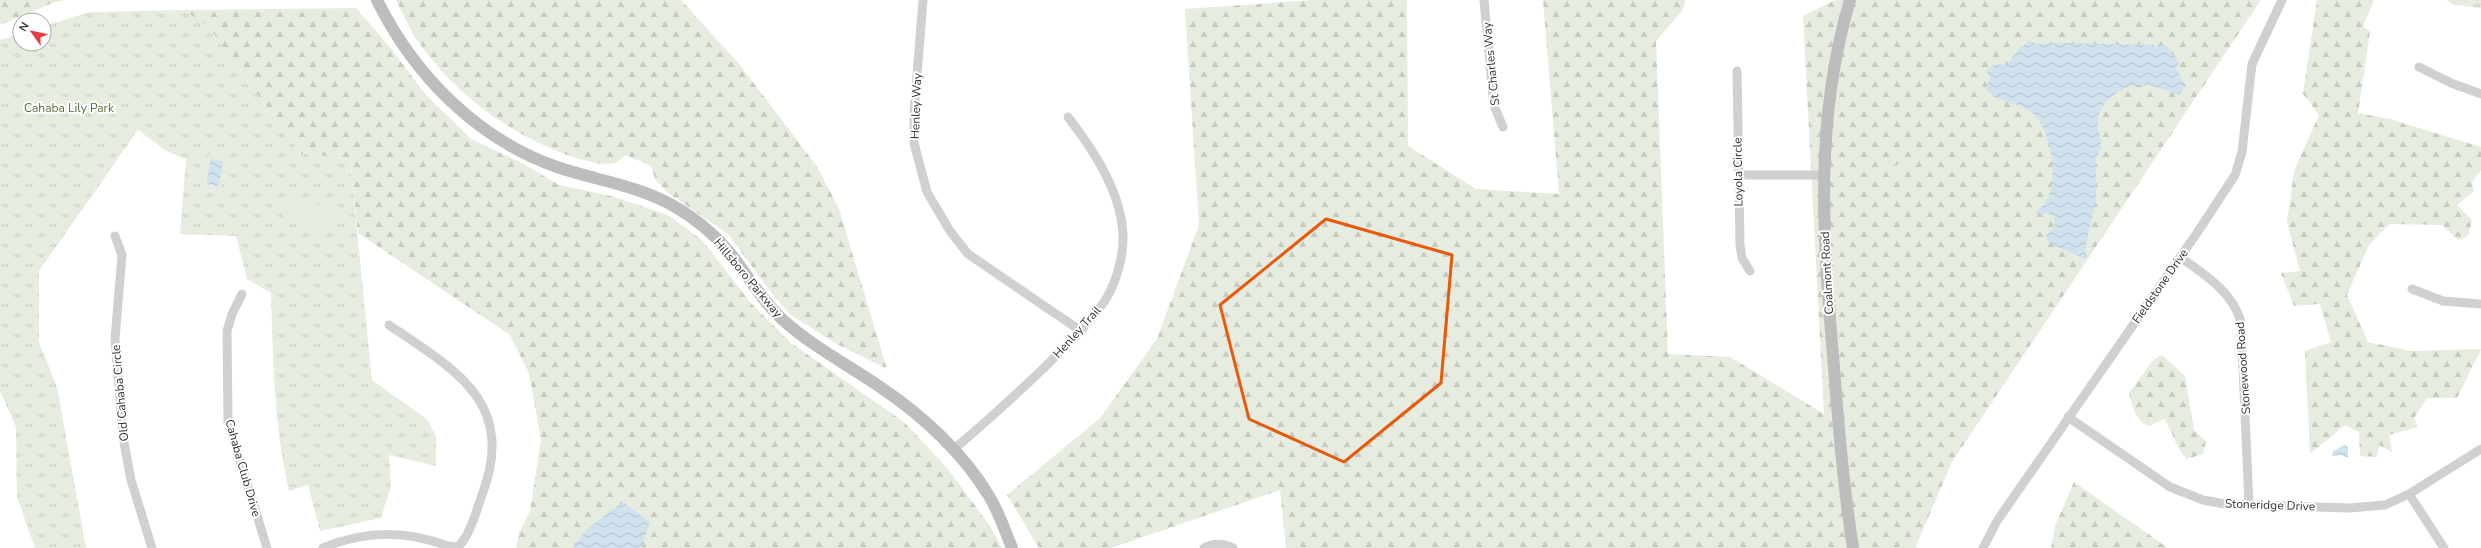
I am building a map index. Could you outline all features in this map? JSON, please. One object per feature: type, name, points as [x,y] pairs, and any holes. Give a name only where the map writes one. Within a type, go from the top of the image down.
[{"type":"street","name":"Hillsboro Parkway","points":[[377,0],[402,45],[422,71],[443,94],[481,126],[538,160],[580,174],[638,190],[684,213],[722,245],[763,299],[785,322],[897,399],[953,450],[989,497],[1012,548]]},
{"type":"street","name":"Henley Way","points":[[923,0],[914,113],[914,143],[927,192],[950,231],[968,254],[1081,331]]},
{"type":"street","name":"St Charles Way","points":[[1484,0],[1492,96],[1494,108],[1503,127]]},
{"type":"street","name":"Coalmont Road","points":[[1850,0],[1839,46],[1825,128],[1823,175],[1830,322],[1842,462],[1853,548]]},
{"type":"street","name":"Fieldstone Drive","points":[[1983,548],[1996,521],[2228,187],[2238,167],[2242,152],[2252,64],[2282,0]]},
{"type":"street","points":[[2419,67],[2451,83],[2481,94]]},
{"type":"street","name":"Loyola Circle","points":[[1737,71],[1740,245],[1742,258],[1750,271]]},
{"type":"street","name":"Henley Trail","points":[[953,450],[1017,394],[1081,331],[1104,302],[1117,269],[1123,239],[1119,212],[1104,171],[1089,145],[1068,117]]},
{"type":"street","points":[[1739,175],[1823,175]]},
{"type":"street","name":"Old Cahaba Circle","points":[[115,236],[122,255],[115,338],[123,437],[131,480],[152,548]]},
{"type":"street","name":"Stonewood Road","points":[[2180,257],[2221,287],[2232,301],[2241,322],[2249,505]]},
{"type":"street","points":[[2412,288],[2443,301],[2481,304]]},
{"type":"street","name":"Cahaba Club Drive","points":[[242,294],[232,314],[227,331],[228,422],[267,548]]},
{"type":"street","points":[[323,548],[350,538],[383,534],[418,536],[453,548],[459,547],[468,533],[488,480],[492,445],[489,424],[480,400],[464,379],[389,325]]},
{"type":"street","name":"Stoneridge Drive","points":[[2068,417],[2176,490],[2203,500],[2249,505],[2364,508],[2385,505],[2410,494],[2481,449]]},
{"type":"street","points":[[2410,494],[2444,548]]},
{"type":"street","points":[[1204,548],[1219,544],[1232,548]]},
{"type":"highlighted area","points":[[1326,219],[1452,255],[1441,383],[1344,462],[1249,419],[1220,305]]},
{"type":"green space","points":[[0,0],[66,0],[55,2],[31,12],[12,12],[12,20],[0,25]]},
{"type":"green space","points":[[396,0],[681,0],[740,65],[818,168],[839,209],[887,369],[837,344],[792,316],[773,295],[728,234],[668,193],[655,179],[651,166],[626,155],[612,164],[590,162],[569,156],[520,133],[480,106],[461,90],[428,55],[411,31]]},
{"type":"green space","points":[[1315,0],[1407,0],[1408,146],[1476,189],[1559,194],[1543,0],[1685,0],[1683,10],[1656,41],[1668,354],[1730,357],[1824,414],[1803,16],[1835,0],[2261,0],[1952,462],[1915,548],[1286,548],[1280,490],[1111,548],[1039,548],[1007,495],[1100,418],[1157,339],[1199,225],[1185,9]]},
{"type":"green space","points":[[2317,0],[2374,0],[2363,26],[2370,32],[2358,113],[2390,119],[2481,147],[2481,170],[2472,182],[2474,191],[2457,205],[2472,220],[2468,236],[2458,240],[2442,225],[2389,224],[2369,245],[2347,295],[2368,342],[2411,351],[2481,349],[2457,398],[2427,398],[2414,418],[2418,427],[2389,435],[2392,452],[2379,445],[2377,457],[2360,456],[2359,432],[2345,425],[2310,454],[2305,351],[2331,342],[2320,304],[2294,306],[2281,273],[2300,271],[2287,222],[2294,171],[2319,115],[2303,94]]},
{"type":"green space","points":[[2446,0],[2481,0],[2481,8],[2455,5]]},
{"type":"green space","points":[[356,8],[389,46],[426,95],[471,139],[524,164],[559,185],[611,196],[668,215],[703,241],[750,302],[791,343],[904,422],[948,469],[990,526],[1002,548],[516,548],[519,533],[530,511],[541,440],[529,373],[510,335],[358,233],[350,159],[300,153],[209,27],[184,10]]},
{"type":"green space","name":"Cahaba Lily Park","points":[[184,10],[209,27],[300,153],[350,159],[372,380],[427,419],[436,436],[436,466],[389,455],[391,486],[381,518],[320,531],[308,485],[289,491],[277,417],[271,293],[247,279],[236,236],[180,234],[186,159],[168,152],[138,130],[39,271],[39,342],[57,387],[86,548],[35,548],[17,497],[16,427],[0,391],[0,40],[12,36],[12,52],[52,52],[52,24],[90,12]]},
{"type":"green space","points":[[209,153],[227,156],[220,194],[202,190]]},
{"type":"green space","points":[[1904,161],[1907,166],[1906,170],[1897,175],[1892,174],[1893,167]]},
{"type":"green space","points":[[294,198],[334,210],[337,215],[333,230],[327,234],[287,222],[283,216],[288,201]]},
{"type":"green space","points":[[2162,355],[2185,376],[2194,430],[2206,441],[2203,454],[2187,459],[2177,445],[2164,419],[2149,426],[2141,421],[2133,408],[2129,393],[2153,360]]},
{"type":"green space","points":[[2074,482],[2168,548],[2051,548],[2055,526]]},
{"type":"water","points":[[2031,41],[2037,44],[2063,43],[2153,45],[2156,49],[2159,45],[2166,45],[2179,63],[2176,69],[2184,85],[2182,92],[2179,95],[2151,86],[2141,85],[2127,87],[2114,94],[2100,111],[2098,125],[2101,145],[2096,159],[2096,199],[2086,244],[2085,259],[2049,243],[2046,235],[2055,228],[2054,216],[2047,213],[2040,215],[2036,212],[2048,198],[2051,188],[2051,152],[2044,129],[2038,119],[2026,108],[2002,100],[1991,94],[1986,89],[1990,78],[1986,70],[1994,65],[2008,64],[2019,48]]},
{"type":"water","points":[[211,159],[223,161],[219,186],[206,184]]},
{"type":"water","points":[[2344,445],[2348,447],[2348,458],[2342,455],[2332,456],[2333,451]]},
{"type":"water","points":[[623,502],[650,522],[641,548],[573,548],[587,529]]}]
